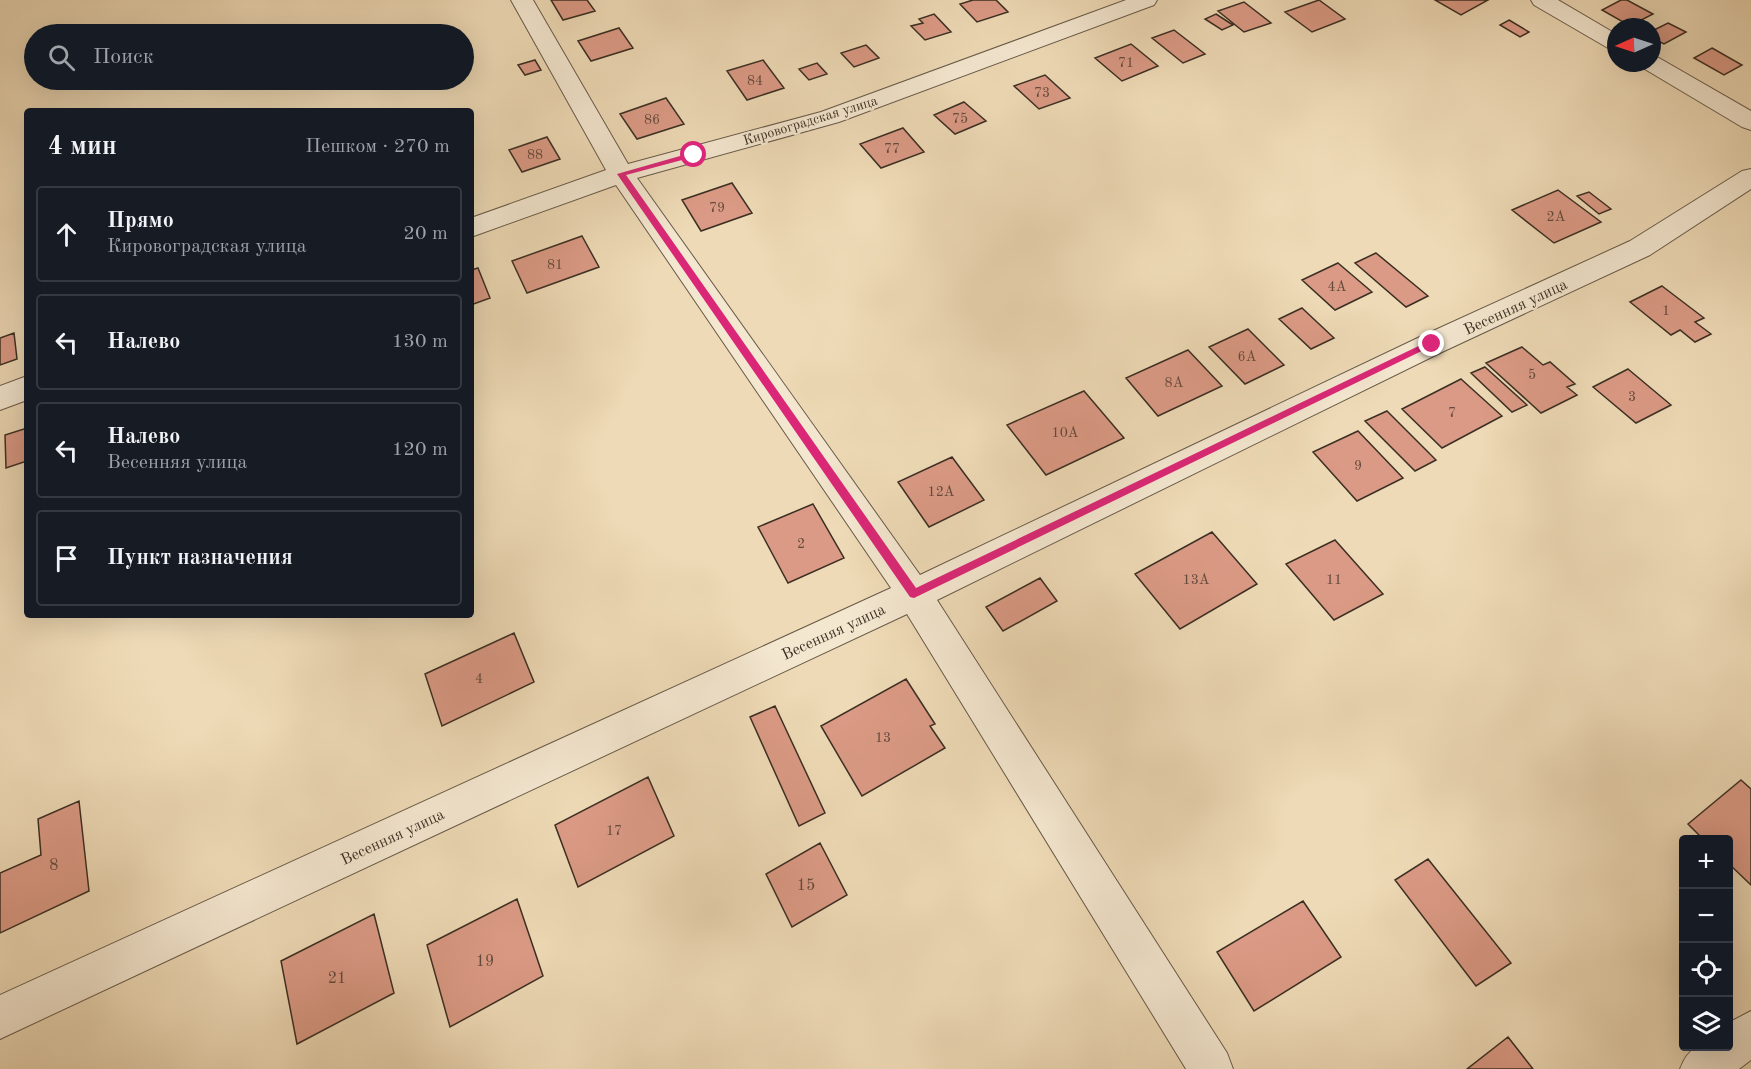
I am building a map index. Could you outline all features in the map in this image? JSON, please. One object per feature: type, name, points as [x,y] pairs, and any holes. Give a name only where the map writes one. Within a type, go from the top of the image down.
[{"type":"street","points":[[522,0],[621,174],[914,594],[1211,1069]]},
{"type":"street","name":"Кировоградская улица","points":[[474,227],[621,174],[830,117],[1146,0]]},
{"type":"street","points":[[1542,0],[1607,38]]},
{"type":"street","points":[[1661,69],[1751,122]]},
{"type":"street","name":"Весенняя улица","points":[[0,1017],[914,594],[1432,344],[1640,248],[1751,177]]},
{"type":"street","points":[[0,398],[24,389]]},
{"type":"street","points":[[1702,1069],[1751,1033]]},
{"type":"building","points":[[551,0],[587,0],[595,11],[563,20]]},
{"type":"building","points":[[973,0],[996,0],[1008,12],[977,22],[960,4]]},
{"type":"building","points":[[1319,0],[1345,19],[1312,32],[1285,12]]},
{"type":"building","points":[[1435,0],[1488,0],[1461,15]]},
{"type":"building","points":[[1621,0],[1627,0],[1653,14],[1645,18],[1616,18],[1602,10]]},
{"type":"building","points":[[1244,2],[1271,23],[1244,32],[1218,11]]},
{"type":"building","points":[[934,14],[951,32],[925,40],[911,26],[923,23],[919,19]]},
{"type":"building","points":[[1216,14],[1233,25],[1222,30],[1205,19]]},
{"type":"building","points":[[1509,20],[1529,32],[1520,37],[1500,25]]},
{"type":"building","points":[[1668,23],[1686,32],[1664,44],[1661,42],[1661,26]]},
{"type":"building","points":[[619,28],[633,48],[591,61],[578,41]]},
{"type":"building","points":[[1174,30],[1205,54],[1183,63],[1152,38]]},
{"type":"building","points":[[1131,44],[1158,66],[1122,81],[1095,58]]},
{"type":"building","points":[[866,45],[879,58],[854,67],[841,53]]},
{"type":"building","points":[[1712,48],[1742,65],[1724,75],[1694,58]]},
{"type":"building","points":[[535,60],[541,70],[525,75],[518,65]]},
{"type":"building","points":[[763,60],[784,88],[747,100],[727,71]]},
{"type":"building","points":[[817,63],[827,74],[809,80],[799,69]]},
{"type":"building","points":[[1045,75],[1070,98],[1039,109],[1014,86]]},
{"type":"building","points":[[666,98],[684,124],[637,139],[620,114]]},
{"type":"building","points":[[964,102],[986,121],[955,134],[934,115]]},
{"type":"building","points":[[903,128],[924,152],[881,168],[860,144]]},
{"type":"building","points":[[547,137],[560,159],[522,172],[509,150]]},
{"type":"building","points":[[732,183],[752,213],[701,231],[682,200]]},
{"type":"building","points":[[1558,190],[1601,222],[1554,243],[1512,210]]},
{"type":"building","points":[[1589,192],[1611,209],[1599,214],[1577,196]]},
{"type":"building","points":[[582,236],[599,267],[527,293],[512,261]]},
{"type":"building","points":[[1376,253],[1428,296],[1406,307],[1355,263]]},
{"type":"building","points":[[1338,263],[1372,292],[1335,310],[1302,280]]},
{"type":"building","points":[[478,268],[490,298],[474,304],[474,269]]},
{"type":"building","points":[[1662,286],[1704,318],[1695,322],[1711,334],[1695,342],[1680,330],[1671,335],[1630,302]]},
{"type":"building","points":[[1302,308],[1334,338],[1311,349],[1279,319]]},
{"type":"building","points":[[1248,329],[1284,365],[1245,384],[1209,347]]},
{"type":"building","points":[[14,333],[17,359],[0,365],[0,338]]},
{"type":"building","points":[[1522,347],[1543,365],[1550,362],[1575,384],[1567,387],[1577,395],[1541,413],[1486,363]]},
{"type":"building","points":[[1188,350],[1222,386],[1158,416],[1126,378]]},
{"type":"building","points":[[1485,367],[1527,405],[1512,412],[1471,373]]},
{"type":"building","points":[[1628,369],[1671,405],[1636,423],[1593,387]]},
{"type":"building","points":[[1461,379],[1502,416],[1442,448],[1402,409]]},
{"type":"building","points":[[1084,391],[1124,438],[1046,475],[1007,425]]},
{"type":"building","points":[[1387,411],[1436,460],[1415,471],[1365,421]]},
{"type":"building","points":[[24,429],[24,462],[6,468],[5,435]]},
{"type":"building","points":[[1358,431],[1403,478],[1357,501],[1313,452]]},
{"type":"building","points":[[952,457],[984,500],[929,527],[898,482]]},
{"type":"building","points":[[813,504],[844,558],[788,583],[758,527]]},
{"type":"building","points":[[1212,532],[1257,584],[1180,629],[1135,574]]},
{"type":"building","points":[[1335,540],[1383,594],[1334,620],[1286,564]]},
{"type":"building","points":[[1040,578],[1057,601],[1003,631],[986,607]]},
{"type":"building","points":[[514,633],[534,682],[442,726],[425,674]]},
{"type":"building","points":[[906,679],[935,724],[930,726],[945,748],[862,796],[821,726]]},
{"type":"building","points":[[775,706],[825,813],[799,826],[750,717]]},
{"type":"building","points":[[648,777],[674,836],[578,887],[555,825]]},
{"type":"building","points":[[1741,780],[1751,789],[1751,885],[1733,868],[1733,835],[1699,835],[1688,824]]},
{"type":"building","points":[[79,801],[89,891],[0,933],[0,873],[41,855],[38,819]]},
{"type":"building","points":[[820,843],[847,895],[792,927],[766,874]]},
{"type":"building","points":[[1428,859],[1511,963],[1476,986],[1395,880]]},
{"type":"building","points":[[517,899],[543,976],[450,1027],[427,945]]},
{"type":"building","points":[[1303,901],[1341,957],[1254,1011],[1217,952]]},
{"type":"building","points":[[374,914],[394,993],[297,1044],[281,961]]},
{"type":"building","points":[[1508,1037],[1533,1069],[1467,1069]]},
{"type":"route","points":[[694,155],[621,174],[914,594],[1432,344]]}]
